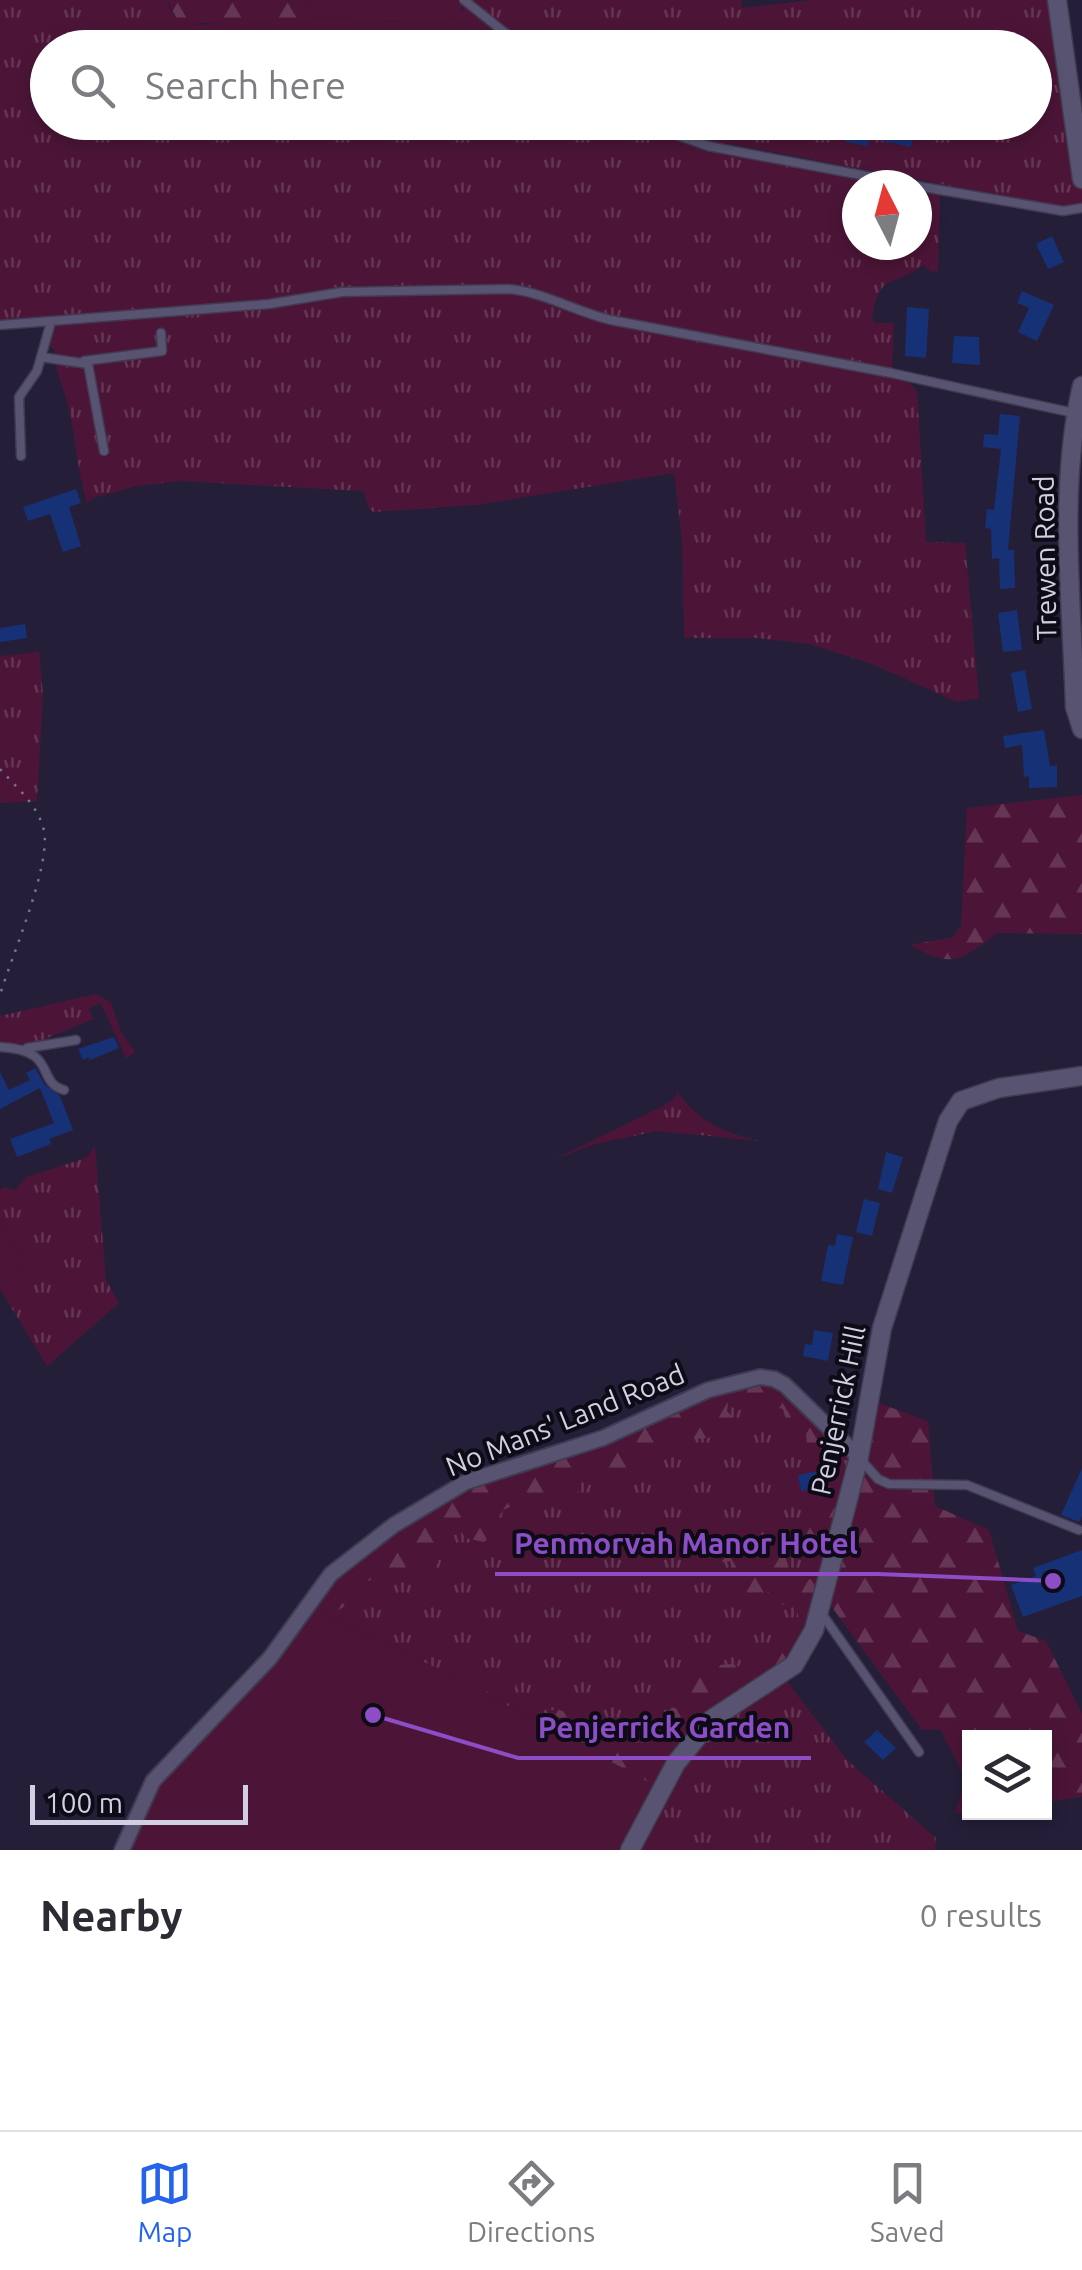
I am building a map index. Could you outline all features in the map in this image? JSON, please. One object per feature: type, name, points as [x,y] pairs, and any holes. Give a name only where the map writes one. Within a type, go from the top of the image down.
[{"type":"street","points":[[1056,0],[1082,179]]},
{"type":"street","name":"Trewen Road","points":[[1082,386],[1072,444],[1075,707],[1082,729]]},
{"type":"street","name":"Penjerrick Hill","points":[[630,1850],[676,1763],[712,1719],[794,1665],[814,1630],[859,1457],[882,1328],[948,1121],[962,1101],[980,1094],[1082,1076]]},
{"type":"street","name":"No Mans' Land Road","points":[[122,1850],[153,1781],[270,1658],[331,1574],[394,1526],[454,1488],[498,1470],[603,1438],[708,1390],[760,1377],[784,1385],[859,1457]]},
{"type":"lane","points":[[464,0],[502,30]]},
{"type":"lane","points":[[686,140],[842,171]]},
{"type":"lane","points":[[932,188],[1063,211],[1082,208]]},
{"type":"lane","points":[[0,325],[269,304],[353,292],[508,289],[611,320],[892,372],[1076,414]]},
{"type":"lane","points":[[21,456],[19,397],[33,377],[51,322]]},
{"type":"lane","points":[[41,357],[84,361],[162,351],[161,333]]},
{"type":"lane","points":[[84,361],[93,378],[104,451]]},
{"type":"lane","points":[[0,1048],[76,1040]]},
{"type":"lane","points":[[22,1048],[39,1059],[54,1087],[64,1090]]},
{"type":"lane","points":[[859,1457],[878,1479],[889,1484],[967,1485],[1079,1530]]},
{"type":"lane","points":[[819,1610],[919,1752]]},
{"type":"path","points":[[0,769],[30,802],[44,836],[36,880],[0,995]]},
{"type":"green space","points":[[0,0],[167,0],[177,17],[195,25],[298,18],[436,23],[463,10],[464,0],[741,0],[742,8],[812,0],[1057,0],[1082,179],[1082,204],[1061,207],[932,182],[932,170],[868,170],[727,143],[725,149],[709,149],[842,175],[842,260],[932,260],[932,192],[940,193],[938,271],[931,272],[924,265],[888,283],[878,294],[872,319],[875,323],[894,323],[892,366],[917,391],[926,542],[965,543],[979,698],[957,702],[872,664],[809,644],[757,638],[684,638],[682,541],[674,473],[476,505],[373,512],[361,491],[181,481],[137,486],[87,503],[55,350],[49,345],[54,321],[0,324]]},
{"type":"green space","points":[[167,0],[307,0],[312,12],[322,19],[199,23],[190,30],[176,17]]},
{"type":"green space","points":[[307,0],[465,3],[456,17],[436,23],[322,19],[312,12]]},
{"type":"green space","points":[[39,652],[43,695],[37,801],[0,803],[0,656]]},
{"type":"green space","points":[[1082,795],[1082,934],[997,933],[965,955],[947,959],[910,945],[953,937],[961,926],[967,808]]},
{"type":"green space","points":[[96,994],[111,1003],[121,1032],[135,1052],[126,1058],[101,1003],[89,1008],[93,1019],[35,1043],[0,1044],[0,1016]]},
{"type":"green space","points":[[677,1091],[713,1125],[760,1141],[658,1131],[595,1144],[553,1160],[661,1107],[675,1098]]},
{"type":"green space","points":[[95,1146],[106,1280],[119,1303],[47,1366],[0,1289],[23,1273],[20,1252],[0,1224],[0,1190],[16,1190],[26,1177],[86,1158]]},
{"type":"green space","points":[[0,1224],[20,1252],[23,1274],[0,1289]]},
{"type":"green space","points":[[765,1380],[851,1456],[811,1629],[711,1717],[661,1789],[455,1677],[312,1608],[335,1578]]},
{"type":"green space","points":[[742,1383],[775,1384],[839,1445],[836,1450],[818,1452],[807,1444],[806,1433],[786,1420],[783,1409],[759,1409],[728,1402],[727,1411],[735,1420],[728,1436],[695,1439],[685,1431],[679,1447],[672,1450],[659,1444],[656,1450],[637,1458],[634,1472],[624,1479],[611,1476],[604,1469],[581,1481],[577,1494],[568,1502],[551,1502],[545,1492],[503,1510],[500,1528],[484,1542],[465,1538],[458,1524],[444,1531],[438,1563],[429,1572],[403,1574],[396,1584],[370,1580],[352,1602],[328,1616],[312,1608],[335,1578],[398,1528],[459,1490]]},
{"type":"green space","points":[[873,1401],[928,1421],[935,1506],[989,1530],[1018,1631],[1046,1641],[1082,1714],[1082,1797],[1052,1801],[1052,1730],[962,1730],[962,1772],[940,1729],[922,1730],[831,1606],[824,1602]]},
{"type":"green space","points":[[833,1468],[846,1480],[811,1629],[792,1664],[711,1717],[661,1789],[485,1693],[492,1690],[491,1684],[498,1676],[509,1677],[516,1686],[510,1696],[517,1706],[534,1703],[546,1716],[551,1710],[563,1711],[572,1725],[583,1720],[599,1731],[603,1746],[616,1747],[625,1762],[639,1769],[642,1747],[663,1741],[658,1724],[668,1710],[694,1703],[689,1689],[695,1672],[712,1659],[720,1665],[734,1664],[747,1671],[752,1654],[782,1654],[797,1623],[795,1603],[783,1605],[772,1592],[748,1593],[737,1582],[730,1561],[711,1564],[701,1552],[702,1536],[715,1528],[731,1528],[742,1547],[747,1548],[756,1537],[772,1536],[786,1547],[786,1573],[794,1570],[811,1580],[818,1567],[817,1549],[824,1542],[813,1540],[806,1533],[806,1520],[820,1511],[822,1490],[830,1488],[824,1471]]},
{"type":"green space","points":[[312,1608],[455,1677],[661,1789],[644,1820],[713,1850],[126,1850],[157,1782]]},
{"type":"green space","points":[[782,1675],[847,1760],[936,1838],[935,1850],[713,1850],[647,1822],[714,1720]]},
{"type":"green space","points":[[962,1792],[962,1812],[955,1813]]},
{"type":"building","points":[[845,140],[869,140],[868,146]]},
{"type":"building","points":[[878,140],[912,140],[911,147]]},
{"type":"building","points":[[1052,236],[1064,262],[1048,269],[1036,244]]},
{"type":"building","points":[[1022,291],[1054,305],[1037,341],[1018,332],[1029,308],[1017,303]]},
{"type":"building","points":[[907,307],[929,309],[926,358],[905,356]]},
{"type":"building","points":[[954,336],[979,337],[980,365],[952,363]]},
{"type":"building","points":[[1000,414],[1020,416],[1008,550],[1014,550],[1015,588],[1000,589],[999,558],[992,559],[991,529],[985,528],[987,509],[994,510],[1001,449],[983,447],[984,434],[998,435]]},
{"type":"building","points":[[76,489],[81,503],[69,507],[81,546],[63,552],[50,514],[28,521],[23,507]]},
{"type":"building","points":[[1017,610],[1022,650],[1003,652],[998,613]]},
{"type":"building","points":[[25,624],[27,638],[0,642],[0,628]]},
{"type":"building","points":[[1025,670],[1032,709],[1018,712],[1011,673]]},
{"type":"building","points":[[1044,730],[1050,766],[1057,765],[1057,787],[1029,788],[1029,776],[1024,777],[1022,745],[1005,748],[1003,736]]},
{"type":"building","points":[[114,1037],[119,1048],[83,1060],[78,1049]]},
{"type":"building","points":[[35,1068],[45,1085],[60,1096],[73,1130],[49,1139],[51,1144],[17,1157],[10,1139],[54,1123],[40,1088],[0,1109],[0,1072],[9,1090],[30,1080],[26,1073]]},
{"type":"building","points":[[886,1152],[903,1157],[892,1193],[878,1189]]},
{"type":"building","points":[[864,1199],[880,1203],[872,1236],[856,1232]]},
{"type":"building","points":[[837,1234],[853,1237],[843,1285],[821,1281],[828,1245],[835,1246]]},
{"type":"building","points":[[814,1330],[833,1333],[828,1361],[803,1356],[805,1344],[812,1345]]},
{"type":"building","points":[[1082,1468],[1082,1516],[1079,1522],[1061,1515]]},
{"type":"building","points":[[818,1471],[821,1488],[801,1491],[798,1475]]},
{"type":"building","points":[[1082,1550],[1082,1596],[1023,1617],[1011,1585],[1036,1576],[1033,1568]]},
{"type":"building","points":[[877,1730],[896,1748],[883,1760],[864,1742]]},
{"type":"place","name":"Penmorvah Manor Hotel","points":[[1053,1581]]},
{"type":"place","name":"Penjerrick Garden","points":[[373,1715]]}]
